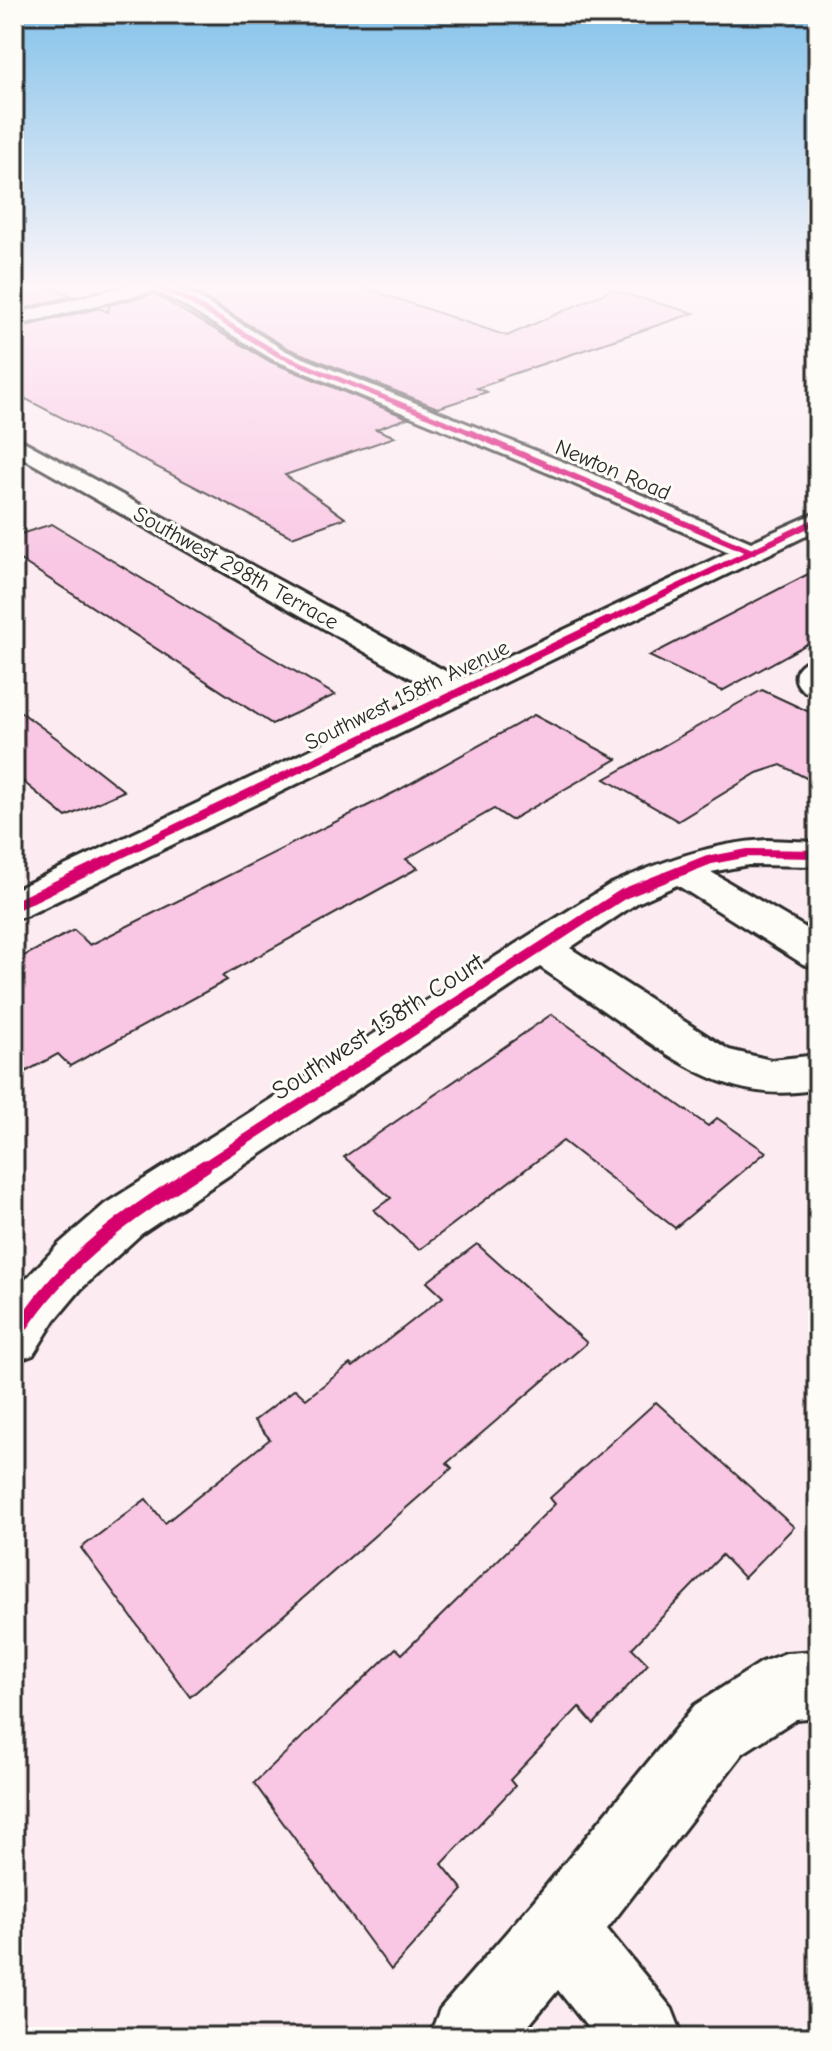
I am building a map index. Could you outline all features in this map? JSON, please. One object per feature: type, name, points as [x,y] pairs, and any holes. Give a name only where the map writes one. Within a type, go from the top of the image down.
[{"type":"street","name":"Newton Road","points":[[342,381],[572,474],[752,552]]},
{"type":"street","name":"Southwest 298th Terrace","points":[[14,443],[459,692]]},
{"type":"street","name":"Southwest 158th Avenue","points":[[14,906],[818,520]]},
{"type":"street","points":[[818,666],[812,669],[813,683],[818,687]]},
{"type":"street","name":"Southwest 158th Court","points":[[14,1338],[48,1289],[86,1249],[123,1219],[623,894],[679,869],[732,855],[766,852],[818,854]]},
{"type":"street","points":[[679,869],[818,954]]},
{"type":"street","points":[[541,948],[698,1054],[725,1068],[756,1078],[791,1079],[818,1072]]},
{"type":"street","points":[[468,2037],[559,1930],[719,1729],[786,1686],[818,1684]]},
{"type":"street","points":[[559,1930],[644,2037]]},
{"type":"building","points":[[14,381],[317,381],[408,418],[376,429],[395,437],[285,475],[345,518],[292,537],[14,393]]},
{"type":"building","points":[[369,381],[499,381],[477,388],[487,392],[438,408]]},
{"type":"building","points":[[52,524],[335,695],[272,724],[14,556],[14,536]]},
{"type":"building","points":[[818,569],[818,638],[722,691],[649,656]]},
{"type":"building","points":[[762,690],[818,716],[818,784],[781,765],[757,773],[678,821],[605,779]]},
{"type":"building","points":[[14,707],[124,791],[66,817],[14,774]]},
{"type":"building","points":[[534,715],[617,759],[511,820],[494,809],[406,859],[418,868],[222,976],[227,980],[70,1066],[58,1054],[14,1078],[14,961],[74,930],[90,945],[395,792]]},
{"type":"building","points":[[552,1014],[708,1126],[717,1118],[766,1152],[675,1228],[563,1141],[419,1250],[374,1210],[391,1198],[344,1157]]},
{"type":"building","points":[[477,1244],[587,1343],[447,1463],[452,1468],[190,1697],[81,1548],[146,1499],[165,1523],[270,1439],[254,1421],[295,1389],[306,1399],[350,1364],[353,1367],[443,1297],[427,1282]]},
{"type":"building","points":[[656,1402],[794,1527],[744,1578],[722,1555],[632,1648],[648,1664],[594,1724],[579,1707],[510,1780],[515,1786],[442,1864],[463,1890],[391,1970],[254,1783],[396,1648],[402,1654],[555,1504],[550,1498]]},
{"type":"cycle path","points":[[342,381],[572,474],[752,552]]},
{"type":"cycle path","points":[[14,906],[818,520]]},
{"type":"cycle path","points":[[14,1338],[63,1273],[123,1219],[623,894],[675,871],[729,855],[767,852],[818,854]]}]
